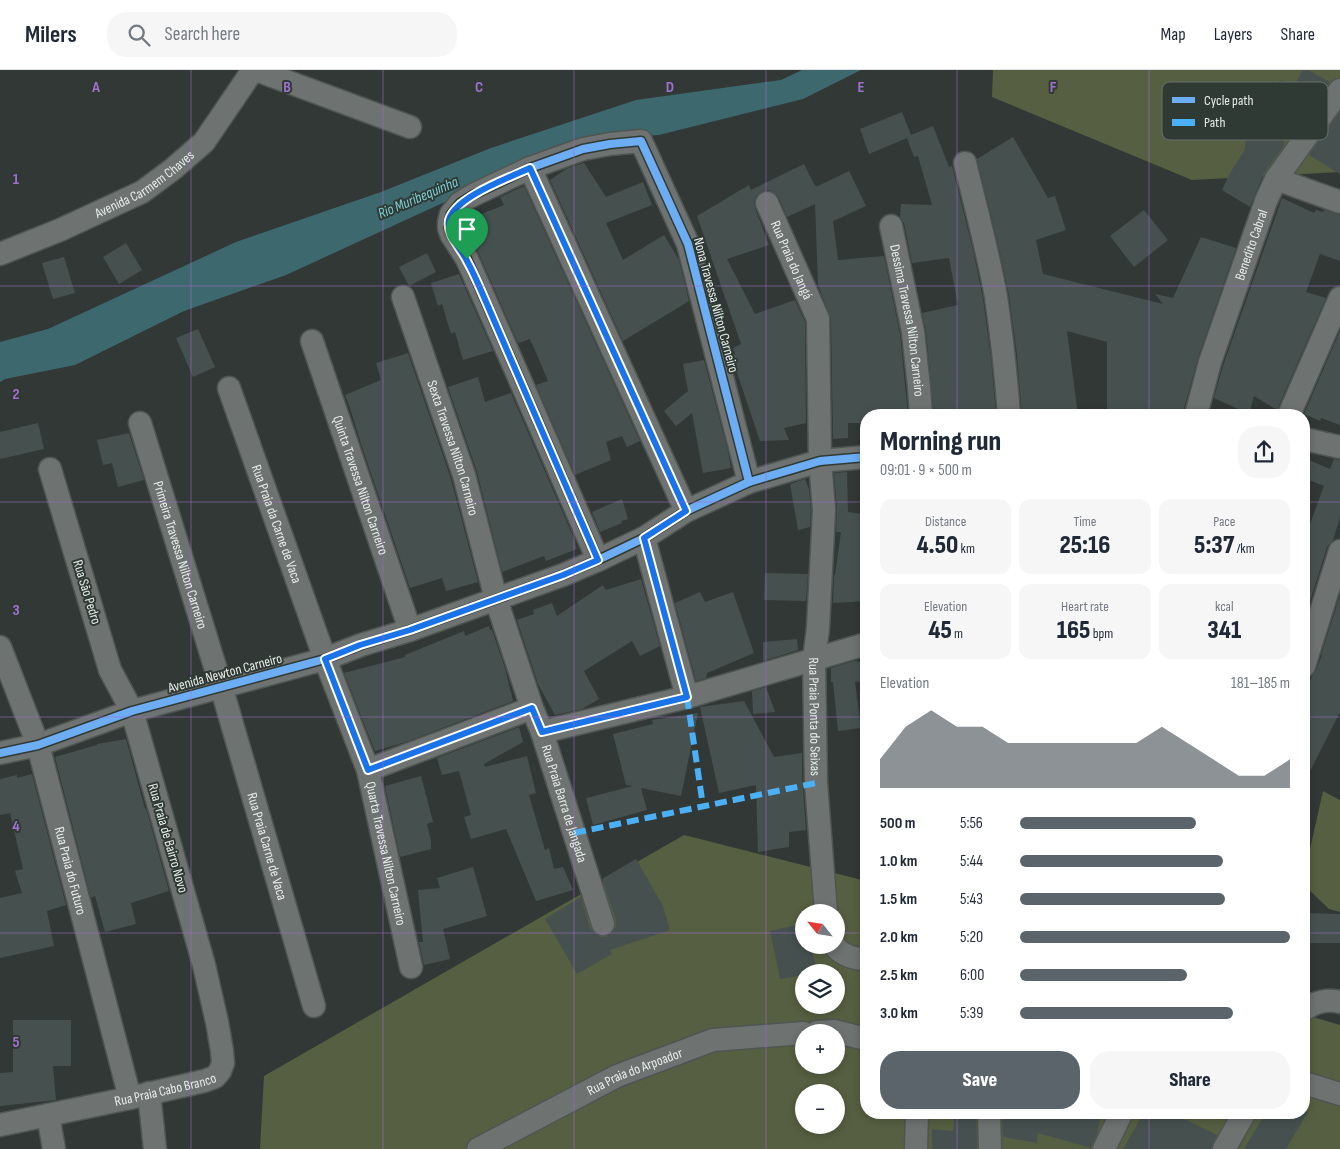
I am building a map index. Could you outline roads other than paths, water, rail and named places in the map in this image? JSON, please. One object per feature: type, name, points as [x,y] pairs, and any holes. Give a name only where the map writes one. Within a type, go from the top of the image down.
[{"type":"street","points":[[254,70],[410,127]]},
{"type":"street","name":"Avenida Carmem Chaves","points":[[0,254],[60,230],[142,192],[173,169],[204,142],[254,70]]},
{"type":"street","name":"Benedito Cabral","points":[[1328,107],[1340,90]]},
{"type":"street","name":"Benedito Cabral","points":[[1198,409],[1213,352],[1263,210],[1276,179],[1304,140]]},
{"type":"street","name":"Nona Travessa Nilton Carneiro","points":[[530,168],[584,149],[641,141],[688,244],[749,482]]},
{"type":"street","points":[[965,164],[996,297],[1004,354],[1009,409]]},
{"type":"street","points":[[598,560],[467,259],[448,228],[451,214],[460,204],[473,195],[530,168],[686,511]]},
{"type":"street","points":[[1276,179],[1340,202]]},
{"type":"street","name":"Rua Praia do Jangá","points":[[767,203],[818,319]]},
{"type":"street","name":"Dessima Travessa Nilton Carneiro","points":[[891,226],[912,332],[921,409]]},
{"type":"street","name":"Sexta Travessa Nilton Carneiro","points":[[403,297],[464,474],[496,599]]},
{"type":"street","points":[[1292,409],[1340,298]]},
{"type":"street","name":"Rua Praia Ponta do Seixas","points":[[818,319],[820,460],[824,510],[818,628],[814,659],[816,783],[825,904]]},
{"type":"street","name":"Quinta Travessa Nilton Carneiro","points":[[312,341],[410,630]]},
{"type":"street","name":"Rua Praia da Carne de Vaca","points":[[229,388],[325,659]]},
{"type":"street","name":"Primeira Travessa Nilton Carneiro","points":[[140,423],[221,686]]},
{"type":"street","points":[[1310,440],[1340,447]]},
{"type":"street","points":[[496,599],[563,575],[598,560],[644,538],[686,511],[749,482],[820,460],[860,457]]},
{"type":"street","name":"Rua São Pedro","points":[[50,469],[110,670],[132,711]]},
{"type":"street","points":[[644,538],[687,697]]},
{"type":"street","points":[[1310,647],[1340,551]]},
{"type":"street","name":"Avenida Newton Carneiro","points":[[0,753],[38,745],[132,711],[325,659],[360,645],[410,630],[496,599]]},
{"type":"street","name":"Rua Praia Barra de Jangada","points":[[496,599],[532,708],[542,732],[603,924]]},
{"type":"street","name":"Rua Praia do Futuro","points":[[0,646],[38,745],[155,1149]]},
{"type":"street","points":[[542,732],[687,697],[860,646]]},
{"type":"street","name":"Quarta Travessa Nilton Carneiro","points":[[325,659],[368,770],[411,967]]},
{"type":"street","name":"Rua Praia Carne de Vaca","points":[[221,686],[314,1006]]},
{"type":"street","points":[[368,770],[532,708]]},
{"type":"street","name":"Rua Praia de Bairro Novo","points":[[132,711],[204,965]]},
{"type":"street","points":[[845,954],[860,959]]},
{"type":"street","name":"Rua Praia Cabo Branco","points":[[0,1124],[140,1095],[215,1077],[220,1071],[223,1062],[222,1051],[204,965]]},
{"type":"street","points":[[1310,1005],[1321,1002],[1340,1002]]},
{"type":"street","points":[[845,1034],[860,1038]]},
{"type":"street","name":"Rua Praia do Arpoador","points":[[478,1149],[617,1076],[713,1040],[795,1035]]},
{"type":"street","points":[[1310,1085],[1340,1094]]},
{"type":"street","points":[[48,1115],[54,1149]]},
{"type":"street","points":[[916,1149],[917,1119]]},
{"type":"street","points":[[989,1119],[990,1149]]},
{"type":"street","points":[[1104,1149],[1119,1119]]},
{"type":"street","points":[[1224,1149],[1242,1119]]},
{"type":"water","name":"Rio Muribequinha","points":[[802,70],[861,70],[803,99],[659,135],[612,138],[532,162],[286,275],[184,311],[75,365],[5,379],[0,382],[0,342],[48,329],[236,242],[381,192],[491,148],[636,100],[781,80]]}]
